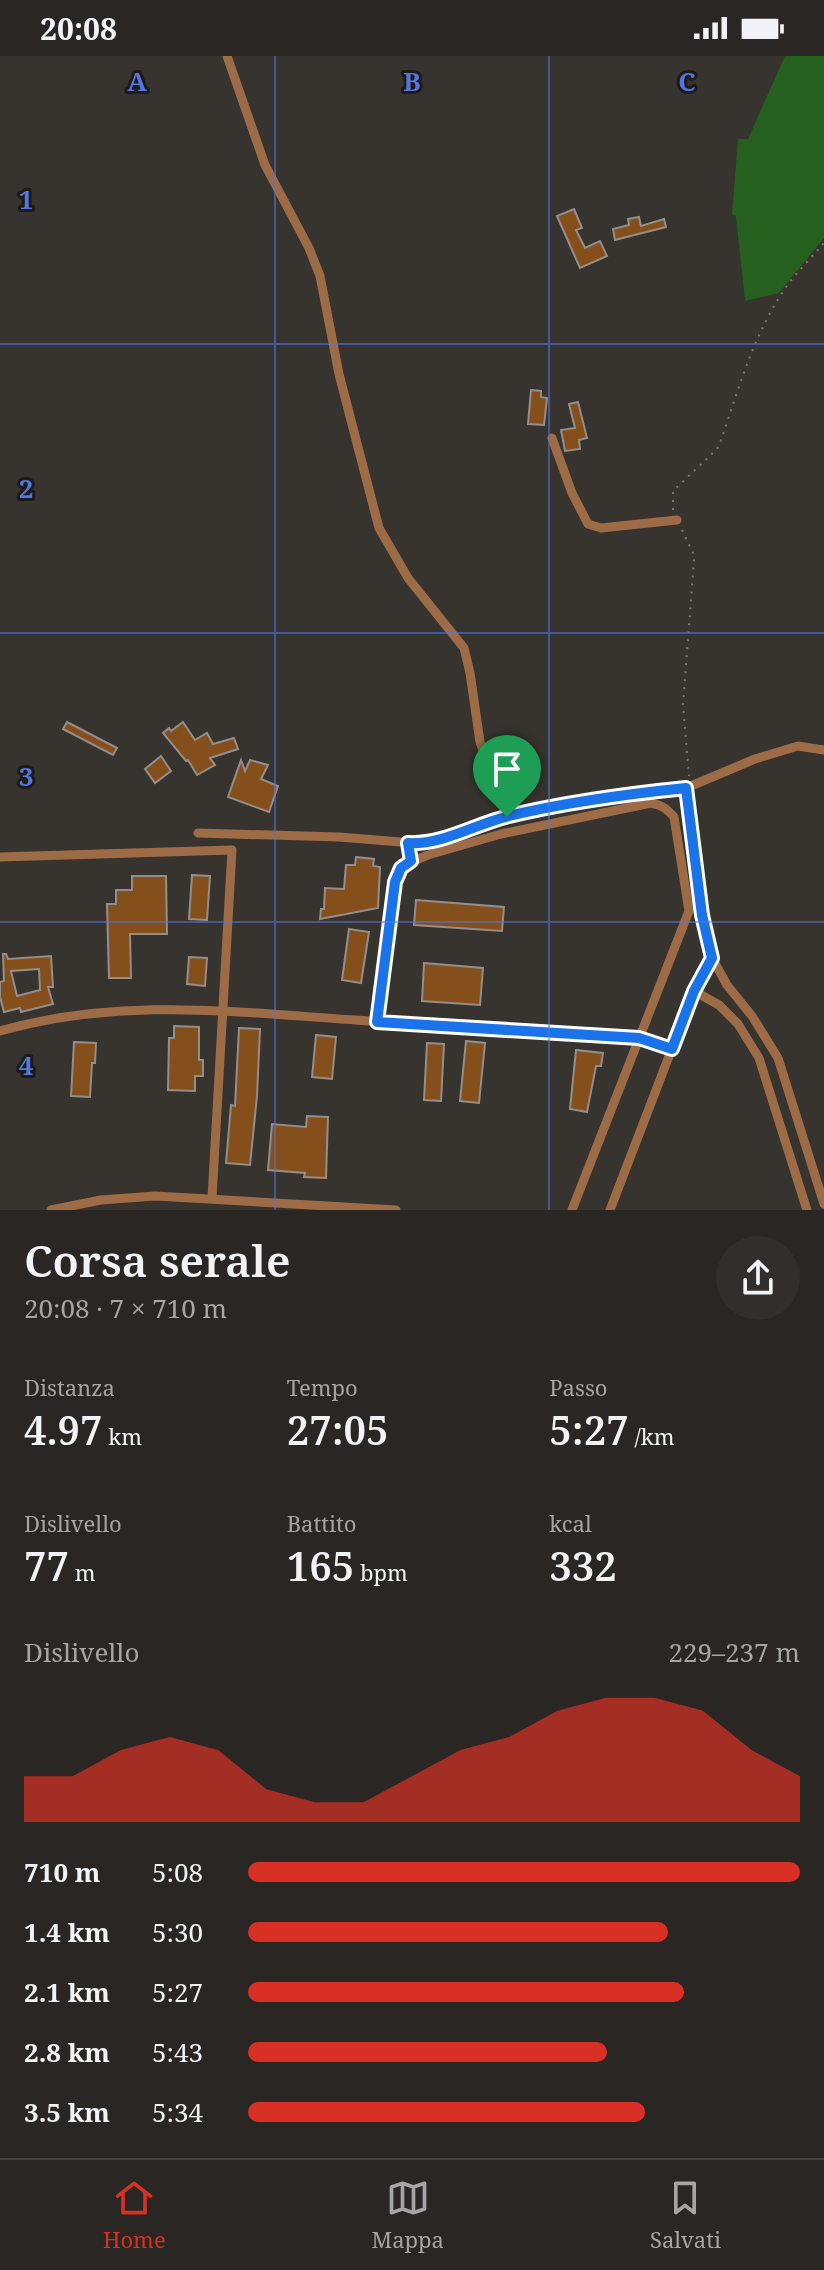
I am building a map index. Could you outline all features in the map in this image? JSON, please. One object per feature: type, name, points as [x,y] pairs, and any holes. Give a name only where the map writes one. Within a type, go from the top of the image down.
[{"type":"street","points":[[227,56],[265,165],[309,248],[320,276],[339,374],[379,528],[408,578],[464,648],[480,742],[507,817]]},
{"type":"street","points":[[552,438],[588,524],[601,528],[677,520]]},
{"type":"street","points":[[198,833],[339,837],[408,843],[435,840],[507,817],[635,793],[686,788],[784,750],[808,746],[824,750]]},
{"type":"street","points":[[686,788],[702,915],[712,958],[778,1058],[824,1204]]},
{"type":"street","points":[[377,1022],[395,882],[401,868],[411,861],[501,834],[636,806],[660,804],[669,811],[674,817],[689,911],[572,1210]]},
{"type":"street","points":[[408,843],[411,861]]},
{"type":"street","points":[[0,857],[232,850],[212,1198]]},
{"type":"street","points":[[612,1210],[616,1192],[694,991],[712,958]]},
{"type":"street","points":[[694,991],[719,1005],[738,1024],[759,1058],[807,1210]]},
{"type":"street","points":[[0,1031],[36,1021],[108,1011],[168,1008],[639,1038],[672,1049]]},
{"type":"street","points":[[603,1210],[616,1192]]},
{"type":"street","points":[[51,1210],[124,1197],[212,1198],[396,1210]]},
{"type":"path","points":[[686,788],[690,779],[683,705],[694,560],[690,543],[677,520],[671,499],[673,491],[717,449],[760,332],[785,288],[824,243]]},
{"type":"green space","points":[[785,56],[824,56],[824,238],[779,293],[745,301],[736,216],[732,215],[738,139],[748,139]]},
{"type":"building","points":[[574,209],[582,228],[576,230],[585,248],[600,241],[607,256],[580,268],[557,216]]},
{"type":"building","points":[[639,217],[641,226],[664,219],[666,227],[615,240],[613,229],[629,225],[628,219]]},
{"type":"building","points":[[531,390],[541,391],[541,397],[547,398],[544,425],[528,424]]},
{"type":"building","points":[[578,402],[587,438],[579,440],[580,449],[565,451],[561,430],[575,428],[569,404]]},
{"type":"building","points":[[67,722],[117,748],[113,755],[63,729]]},
{"type":"building","points":[[183,722],[195,740],[207,733],[213,744],[234,738],[238,749],[210,758],[215,765],[197,775],[188,760],[163,733]]},
{"type":"building","points":[[161,756],[171,771],[155,783],[145,769]]},
{"type":"building","points":[[241,760],[245,771],[250,760],[268,765],[261,779],[278,786],[269,812],[228,797]]},
{"type":"building","points":[[356,857],[374,859],[373,866],[380,867],[378,908],[320,919],[325,888],[344,889],[346,865],[355,865]]},
{"type":"building","points":[[192,875],[210,876],[207,920],[189,919]]},
{"type":"building","points":[[132,876],[166,876],[167,934],[130,934],[131,978],[109,978],[107,904],[116,904],[116,890],[132,890]]},
{"type":"building","points":[[416,900],[504,907],[502,931],[414,925]]},
{"type":"building","points":[[349,929],[369,932],[361,983],[342,980]]},
{"type":"building","points":[[3,954],[8,959],[51,956],[53,987],[48,987],[53,1004],[21,1012],[20,1008],[4,1012],[0,982],[4,981]],"holes":[[[39,969],[40,990],[17,996],[11,971]]]},
{"type":"building","points":[[189,957],[207,958],[205,986],[187,984]]},
{"type":"building","points":[[424,963],[483,968],[480,1005],[422,1001]]},
{"type":"building","points":[[174,1026],[199,1027],[199,1060],[203,1060],[203,1076],[195,1076],[195,1091],[168,1090],[169,1038],[174,1038]]},
{"type":"building","points":[[239,1028],[260,1029],[250,1165],[226,1163],[231,1105],[235,1106]]},
{"type":"building","points":[[316,1035],[336,1037],[332,1079],[312,1077]]},
{"type":"building","points":[[466,1041],[485,1043],[479,1103],[460,1101]]},
{"type":"building","points":[[74,1042],[96,1043],[90,1097],[71,1096]]},
{"type":"building","points":[[427,1043],[444,1044],[441,1101],[424,1100]]},
{"type":"building","points":[[576,1050],[603,1053],[601,1066],[596,1066],[587,1112],[570,1109]]},
{"type":"building","points":[[307,1116],[328,1117],[326,1178],[268,1170],[272,1124],[306,1127]]},
{"type":"route","points":[[686,788],[702,915],[712,958],[694,991],[672,1049],[639,1038],[377,1022],[395,882],[401,868],[411,861],[408,843],[458,834],[507,817],[635,793],[686,788]]}]
